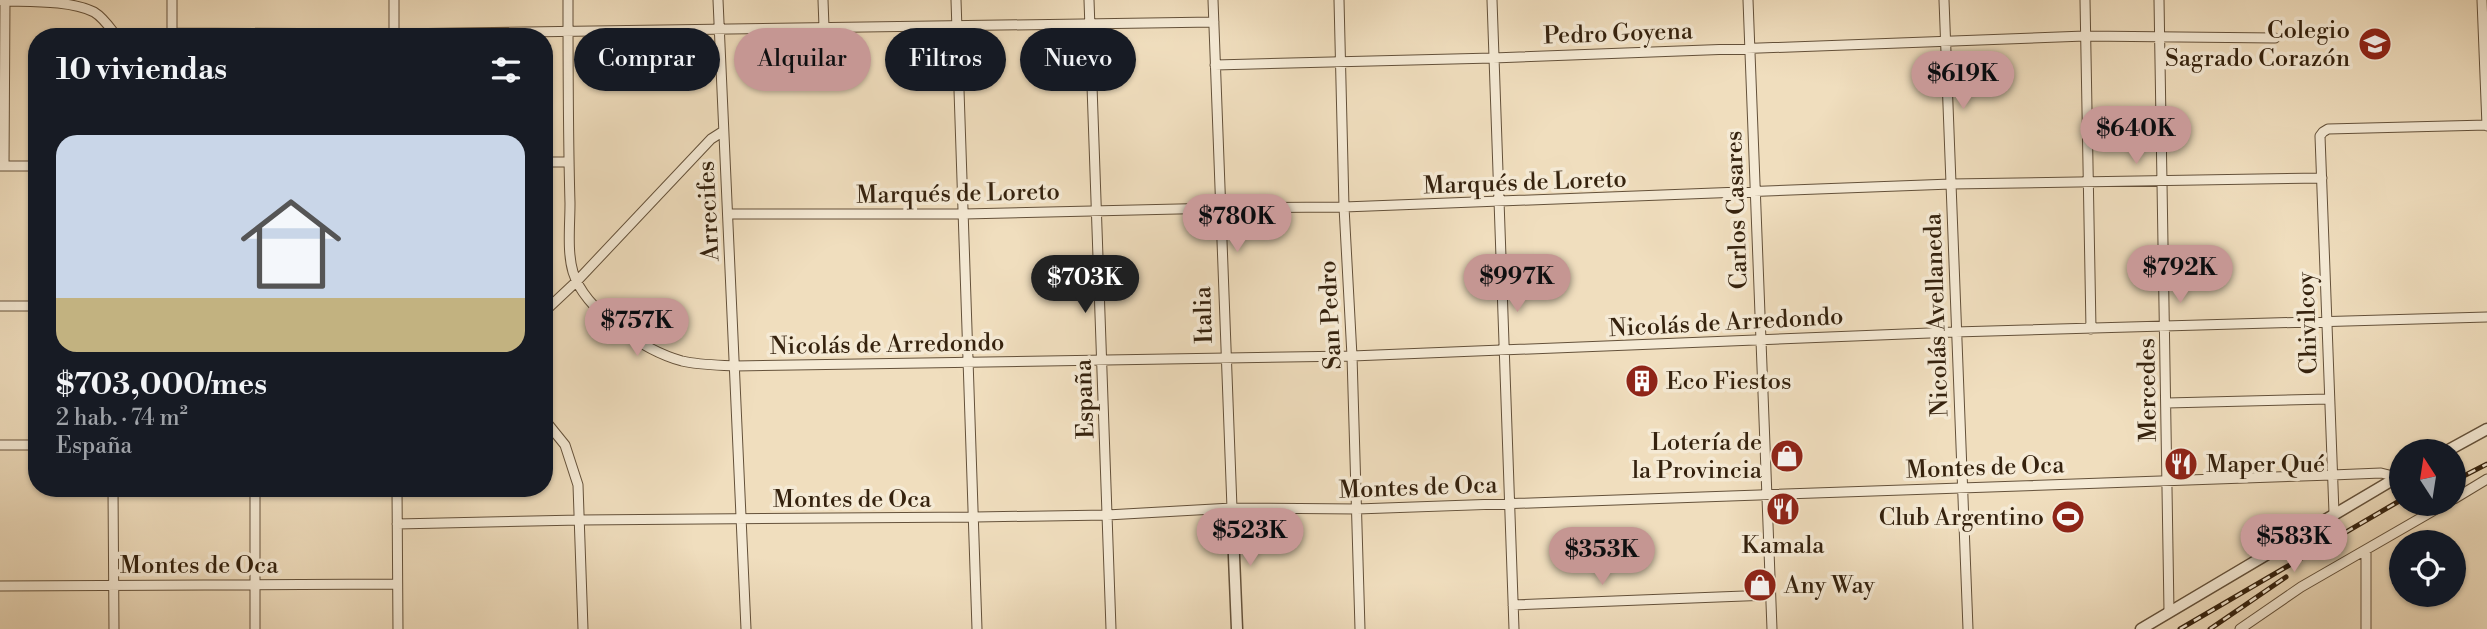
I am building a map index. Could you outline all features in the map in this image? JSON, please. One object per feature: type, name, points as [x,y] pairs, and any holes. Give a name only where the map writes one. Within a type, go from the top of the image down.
[{"type":"street","points":[[172,0],[172,28]]},
{"type":"street","points":[[394,0],[394,28]]},
{"type":"street","points":[[568,0],[571,262],[577,281]]},
{"type":"street","name":"Arrecifes","points":[[718,0],[719,28]]},
{"type":"street","points":[[823,0],[824,27]]},
{"type":"street","points":[[956,0],[977,629]]},
{"type":"street","name":"España","points":[[1088,0],[1111,629]]},
{"type":"street","name":"Italia","points":[[1213,0],[1237,629]]},
{"type":"street","name":"San Pedro","points":[[1339,0],[1360,629]]},
{"type":"street","points":[[1492,0],[1514,629]]},
{"type":"street","name":"Carlos Casares","points":[[1748,0],[1772,629]]},
{"type":"street","name":"Nicolás Avellaneda","points":[[1944,0],[1968,629]]},
{"type":"street","points":[[2085,0],[2091,329]]},
{"type":"street","name":"Mercedes","points":[[2159,0],[2169,611]]},
{"type":"street","points":[[28,166],[2,166],[4,1],[55,2],[81,6],[96,13],[109,28]]},
{"type":"street","points":[[2484,4],[2487,125]]},
{"type":"street","points":[[720,29],[1214,22]]},
{"type":"street","points":[[553,31],[574,31]]},
{"type":"street","name":"Pedro Goyena","points":[[1215,65],[1493,58],[2085,36],[2275,38]]},
{"type":"street","name":"Arrecifes","points":[[720,63],[746,629]]},
{"type":"street","name":"Chivilcoy","points":[[2334,513],[2320,136],[2328,129],[2487,125]]},
{"type":"street","points":[[553,304],[711,139],[722,132]]},
{"type":"street","points":[[553,162],[569,162]]},
{"type":"street","name":"Marqués de Loreto","points":[[729,214],[964,214],[1344,208],[1951,184],[2322,178]]},
{"type":"street","name":"Nicolás de Arredondo","points":[[577,281],[604,314],[645,346],[698,364],[735,366],[1352,356],[1955,332],[2487,317]]},
{"type":"street","points":[[0,306],[28,306]]},
{"type":"street","points":[[2167,403],[2329,399]]},
{"type":"street","points":[[553,429],[570,456],[578,485],[583,629]]},
{"type":"street","points":[[2466,440],[2487,429]]},
{"type":"street","points":[[0,446],[28,445]]},
{"type":"street","name":"Montes de Oca","points":[[397,524],[975,517],[1232,508],[1357,509],[2332,474],[2389,474]]},
{"type":"street","points":[[2466,492],[2487,479]]},
{"type":"street","points":[[2141,629],[2389,482]]},
{"type":"street","points":[[113,497],[114,629]]},
{"type":"street","points":[[255,629],[256,497]]},
{"type":"street","points":[[397,497],[398,629]]},
{"type":"street","points":[[2240,629],[2301,587],[2424,516]]},
{"type":"street","points":[[2366,550],[2366,629]]},
{"type":"street","name":"Montes de Oca","points":[[0,586],[397,584]]},
{"type":"street","points":[[1513,605],[1770,596]]},
{"type":"railway","points":[[2466,475],[2487,464]]},
{"type":"railway","points":[[2180,629],[2389,507]]},
{"type":"railway","points":[[2210,629],[2286,577]]},
{"type":"place","name":"Colegio Sagrado Corazón","points":[[2375,44]]},
{"type":"place","name":"Eco Fiestos","points":[[1642,381]]},
{"type":"place","name":"Lotería de la Provincia","points":[[1787,456]]},
{"type":"place","name":"Maper Qué","points":[[2181,464]]},
{"type":"place","name":"Kamala","points":[[1783,509]]},
{"type":"place","name":"Club Argentino","points":[[2068,517]]},
{"type":"place","name":"Any Way","points":[[1760,585]]}]
